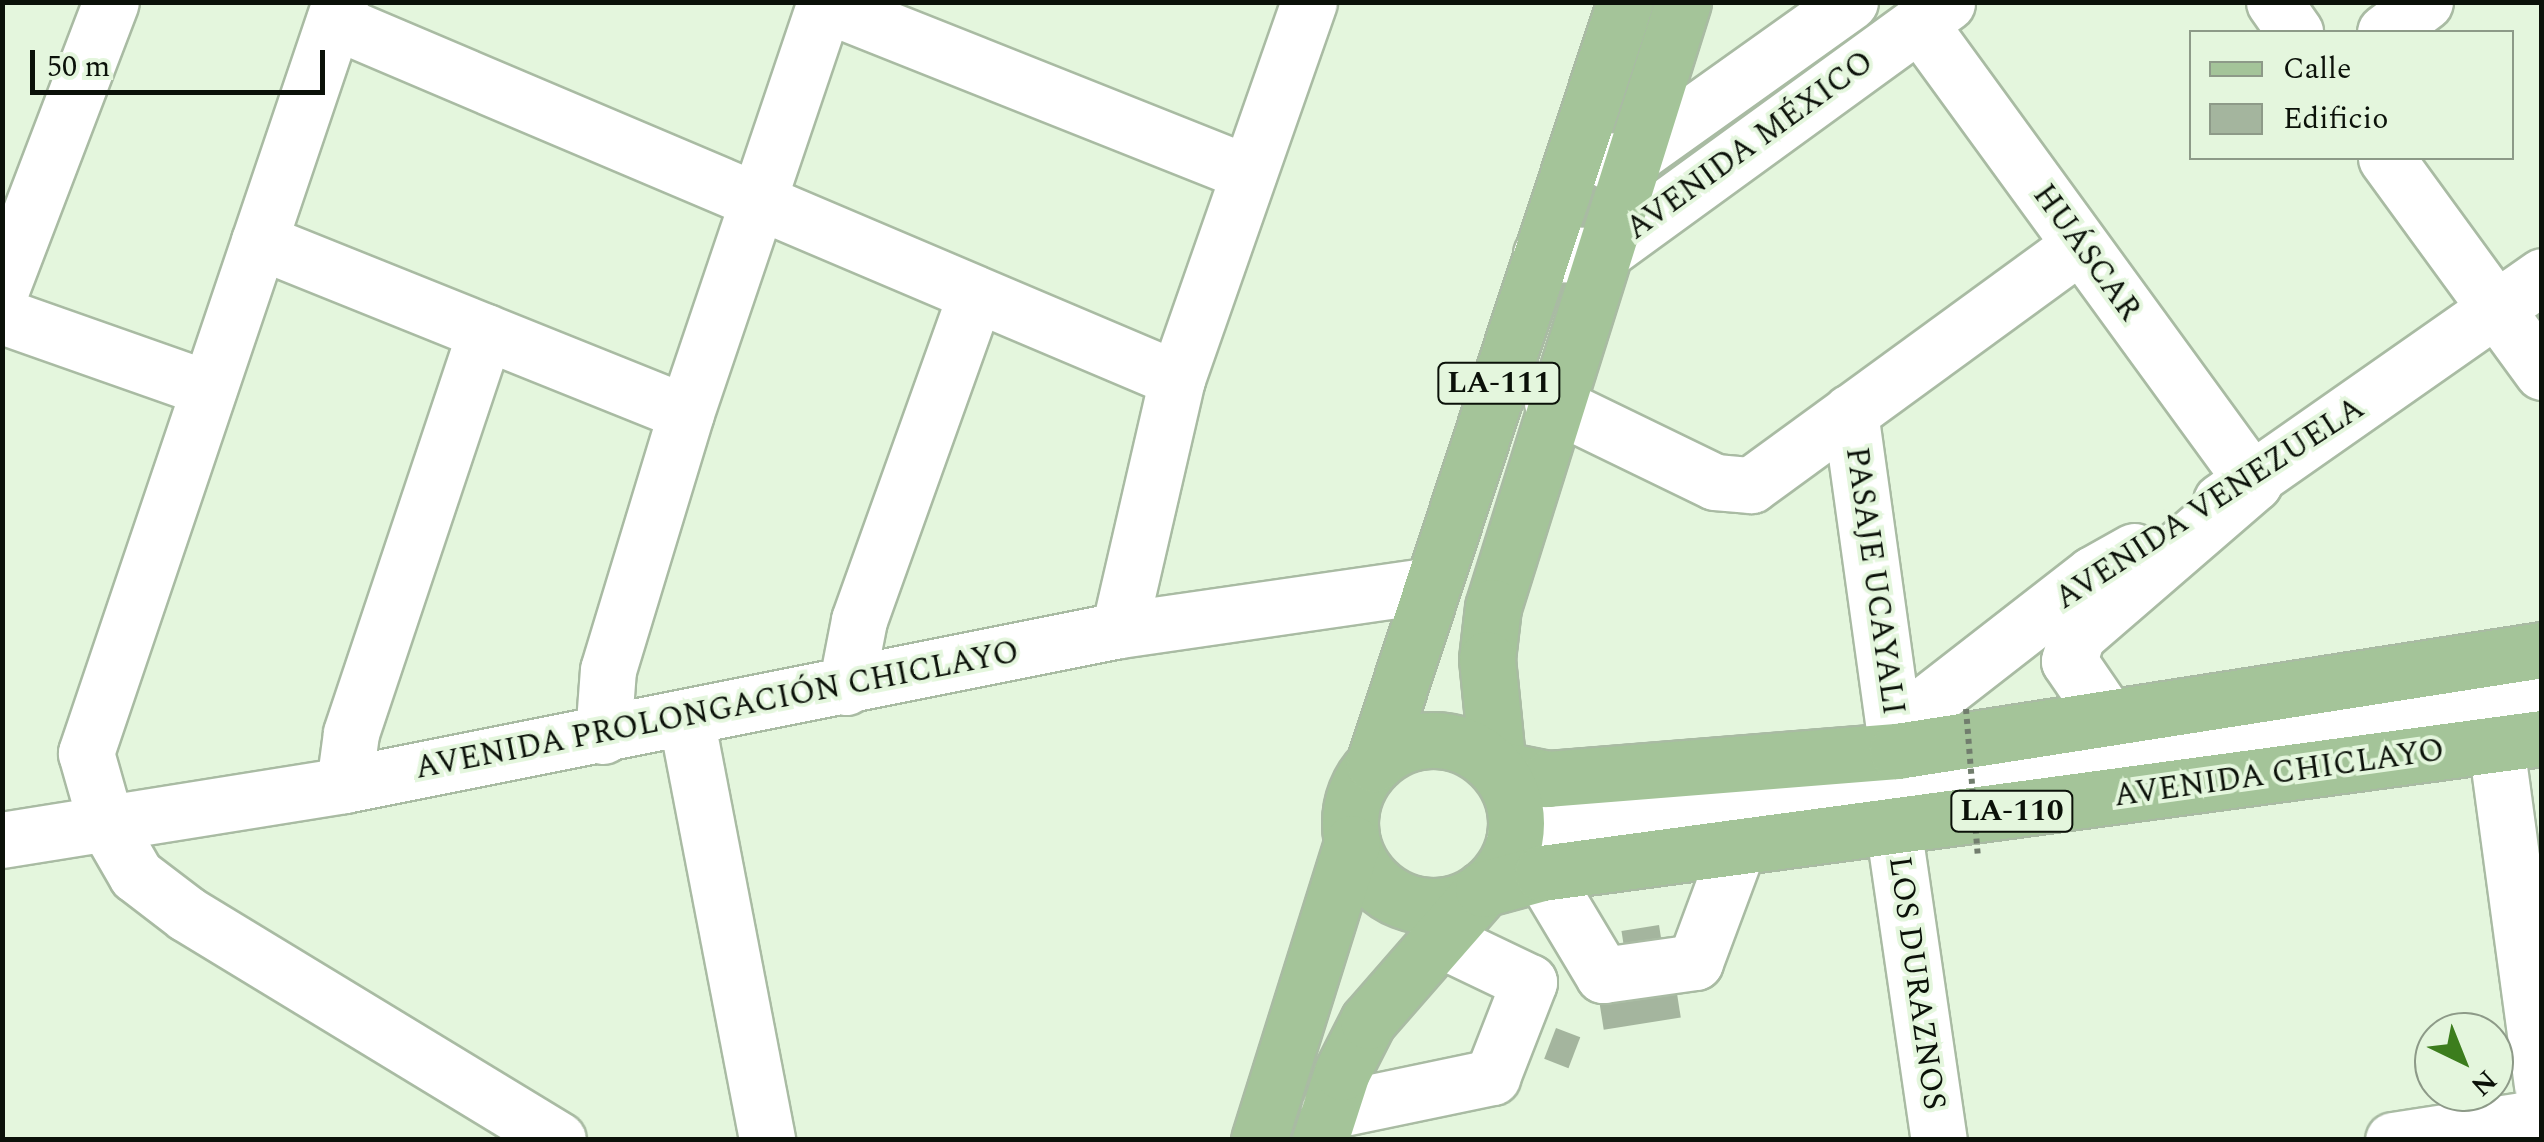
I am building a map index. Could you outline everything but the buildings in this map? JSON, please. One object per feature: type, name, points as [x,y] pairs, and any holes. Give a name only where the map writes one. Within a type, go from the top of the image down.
[{"type":"main road","name":"LA-111","points":[[1374,764],[1625,2]]},
{"type":"main road","name":"LA-111","points":[[1498,769],[1487,660],[1493,608],[1552,402],[1683,2]]},
{"type":"main road","name":"LA-110","points":[[1374,764],[1396,748],[1450,740],[1498,769],[1548,779],[1897,751],[2542,650]]},
{"type":"main road","name":"AVENIDA CHICLAYO","points":[[1528,855],[1736,849],[2519,741]]},
{"type":"main road","points":[[1259,1140],[1352,843],[1349,814],[1374,764]]},
{"type":"main road","points":[[1325,1125],[1368,1022],[1483,889],[1528,855],[1510,790],[1498,769]]},
{"type":"main road","points":[[1352,843],[1380,888],[1405,902],[1432,906],[1483,889]]},
{"type":"street","points":[[2,288],[24,181],[111,2]]},
{"type":"street","points":[[1119,630],[1177,379],[1309,2]]},
{"type":"street","name":"AVENIDA MÉXICO","points":[[1570,165],[1631,158],[1850,2]]},
{"type":"street","points":[[2274,2],[2294,30]]},
{"type":"street","points":[[2388,30],[2425,2]]},
{"type":"street","points":[[603,736],[608,670],[686,413],[825,3],[1250,173]]},
{"type":"street","points":[[558,1140],[187,914],[136,874],[106,823],[86,753],[337,12],[757,202],[1177,379]]},
{"type":"street","name":"AVENIDA MÉXICO","points":[[1542,254],[1600,255],[1934,13]]},
{"type":"street","name":"HUÁSCAR","points":[[1934,13],[2080,245],[2254,483]]},
{"type":"street","points":[[2387,160],[2542,372]]},
{"type":"street","points":[[259,241],[686,413]]},
{"type":"street","points":[[1552,402],[1715,482],[1750,485],[2080,245]]},
{"type":"street","name":"AVENIDA VENEZUELA","points":[[1897,751],[1922,707],[2093,574],[2254,483],[2542,276]]},
{"type":"street","points":[[846,687],[858,620],[976,294]]},
{"type":"street","points":[[2,316],[209,389]]},
{"type":"street","points":[[344,785],[351,734],[485,332]]},
{"type":"street","name":"PASAJE UCAYALI","points":[[1850,412],[1897,751]]},
{"type":"street","points":[[2108,718],[2069,661],[2077,636],[2254,483]]},
{"type":"street","name":"AVENIDA PROLONGACIÓN CHICLAYO","points":[[2,840],[344,785],[1119,630],[1432,585]]},
{"type":"street","name":"AVENIDA CHICLAYO","points":[[1528,855],[2542,693]]},
{"type":"street","points":[[686,718],[767,1140]]},
{"type":"street","points":[[2519,741],[2542,1085]]},
{"type":"street","name":"LOS DURAZNOS","points":[[1893,826],[1939,1140]]},
{"type":"street","points":[[1437,938],[1529,982],[1695,962],[1736,849]]},
{"type":"street","points":[[1528,855],[1604,975]]},
{"type":"street","points":[[1325,1125],[1492,1077],[1529,982]]},
{"type":"street","points":[[2393,1140],[2542,1117]]},
{"type":"path","points":[[1966,709],[1978,859]]}]
